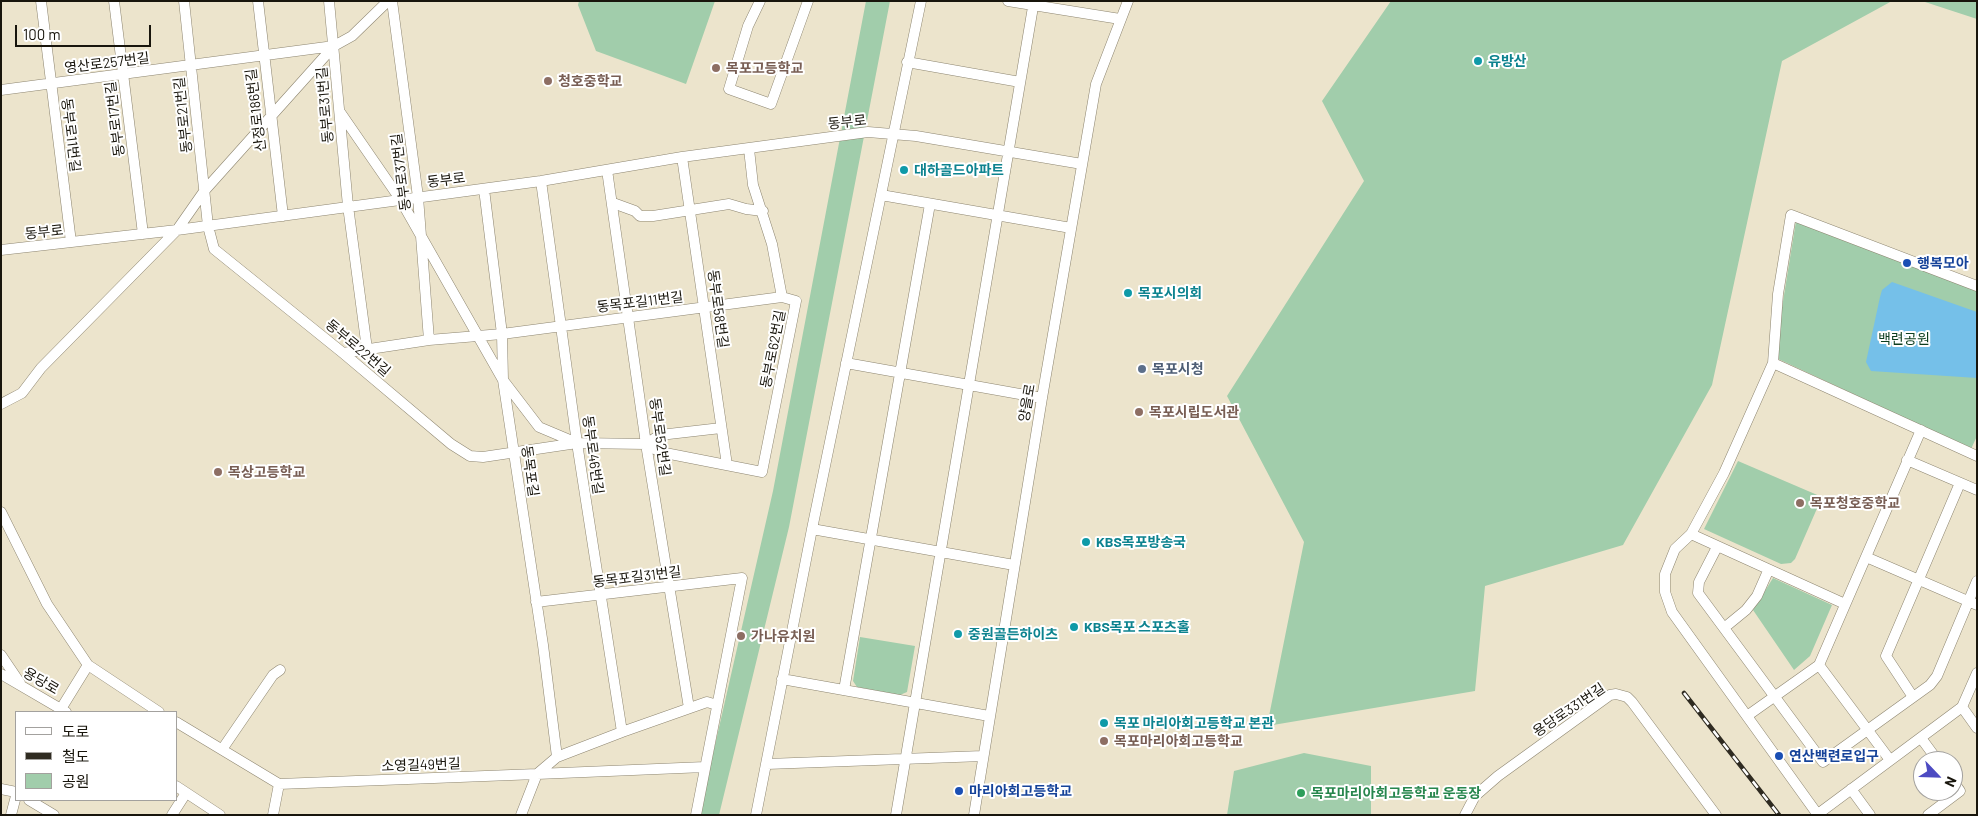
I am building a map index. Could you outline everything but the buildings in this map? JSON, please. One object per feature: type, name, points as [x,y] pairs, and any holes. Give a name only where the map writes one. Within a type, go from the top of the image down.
[{"type":"street","name":"동부로11번길","points":[[40,1],[71,242]]},
{"type":"street","name":"동부로17번길","points":[[114,1],[143,234]]},
{"type":"street","name":"동부로21번길","points":[[184,1],[208,226]]},
{"type":"street","name":"산정로186번길","points":[[258,1],[283,216]]},
{"type":"street","name":"동부로31번길","points":[[329,1],[348,206],[367,349]]},
{"type":"street","points":[[1,404],[22,393],[42,368],[177,230],[205,190],[334,46],[352,36],[390,1]]},
{"type":"street","name":"동부로37번길","points":[[390,1],[418,197],[429,340]]},
{"type":"street","points":[[760,1],[748,26],[729,89],[771,104],[808,1]]},
{"type":"street","points":[[756,815],[812,529],[922,1]]},
{"type":"street","points":[[1008,1],[1033,3],[1120,19]]},
{"type":"street","name":"양을로","points":[[974,815],[1014,564],[1096,84],[1128,1]]},
{"type":"street","points":[[896,815],[1033,3]]},
{"type":"street","name":"영산로257번길","points":[[1,90],[334,46]]},
{"type":"street","points":[[908,62],[1020,82]]},
{"type":"street","points":[[340,112],[400,199],[503,380],[539,427],[577,443],[646,444],[660,452],[727,465]]},
{"type":"street","name":"동부로","points":[[1,250],[177,230],[400,199],[541,182],[682,157],[858,133],[893,134],[1082,164]]},
{"type":"street","name":"동부로62번길","points":[[727,465],[762,472],[796,301],[782,297],[772,244],[763,211],[753,185],[749,148]]},
{"type":"street","name":"동부로58번길","points":[[682,157],[727,465]]},
{"type":"street","name":"동부로52번길","points":[[607,170],[646,444],[689,708]]},
{"type":"street","name":"동부로46번길","points":[[541,182],[577,443],[622,732]]},
{"type":"street","name":"동목포길","points":[[484,189],[502,334],[503,380],[558,757]]},
{"type":"street","points":[[881,196],[1071,228]]},
{"type":"street","points":[[613,203],[635,211],[640,216],[653,216],[729,204],[763,211]]},
{"type":"street","points":[[844,690],[930,204]]},
{"type":"street","points":[[1977,286],[1791,214],[1778,294],[1773,363],[1724,473],[1691,534],[1675,549],[1665,574],[1665,592],[1672,612],[1818,814],[1962,707],[1977,673]]},
{"type":"street","name":"동부로22번길","points":[[208,226],[214,249],[458,449],[478,457],[513,454],[577,443]]},
{"type":"street","name":"동목포길11번길","points":[[343,353],[429,340],[502,334],[782,297]]},
{"type":"street","points":[[846,363],[969,383],[1042,398]]},
{"type":"street","points":[[1773,363],[1921,430],[1976,452]]},
{"type":"street","points":[[646,444],[660,435],[721,428]]},
{"type":"street","points":[[1747,716],[1819,665],[1921,430]]},
{"type":"street","points":[[1907,460],[1977,490]]},
{"type":"street","points":[[1913,697],[1886,656],[1960,482]]},
{"type":"street","points":[[1,512],[47,604],[88,665],[157,711]]},
{"type":"street","points":[[812,529],[1014,564]]},
{"type":"street","points":[[1691,534],[1768,571],[1845,604]]},
{"type":"street","points":[[1717,547],[1698,582],[1698,593],[1823,762],[1930,685],[1937,676],[1972,603],[1977,582]]},
{"type":"street","points":[[1866,557],[1972,603]]},
{"type":"street","points":[[1724,628],[1746,610],[1757,596],[1768,571]]},
{"type":"street","name":"동목포길31번길","points":[[536,602],[670,588],[742,578],[717,704]]},
{"type":"street","points":[[1,655],[22,686]]},
{"type":"street","points":[[62,711],[88,665]]},
{"type":"street","points":[[1819,665],[1890,760]]},
{"type":"street","points":[[223,748],[274,675],[280,670]]},
{"type":"street","name":"용당로","points":[[1,674],[62,711]]},
{"type":"street","points":[[782,679],[989,716]]},
{"type":"street","name":"용당로331번길","points":[[1465,815],[1475,796],[1498,776],[1610,695],[1616,694],[1627,697],[1632,702],[1716,815]]},
{"type":"street","points":[[520,815],[537,774],[558,757],[707,702],[717,704],[696,815]]},
{"type":"street","points":[[1962,707],[1977,728]]},
{"type":"street","points":[[178,723],[223,748],[279,784],[273,815]]},
{"type":"street","points":[[1921,738],[1931,751]]},
{"type":"street","points":[[766,764],[983,756]]},
{"type":"street","name":"소영길49번길","points":[[279,784],[705,767]]},
{"type":"street","points":[[178,787],[220,815]]},
{"type":"street","points":[[1,789],[15,792]]},
{"type":"street","points":[[1851,789],[1870,815]]},
{"type":"street","points":[[172,815],[186,793]]},
{"type":"street","points":[[11,815],[15,800]]},
{"type":"street","points":[[31,801],[54,815]]},
{"type":"street","points":[[1928,815],[1947,801]]},
{"type":"green space","points":[[579,1],[715,1],[686,84],[596,51],[578,5]]},
{"type":"green space","points":[[866,1],[890,1],[789,527],[719,815],[699,815],[773,491]]},
{"type":"green space","points":[[1391,1],[1892,1],[1782,61],[1712,385],[1623,545],[1485,586],[1475,691],[1267,726],[1304,542],[1227,396],[1364,181],[1322,101]]},
{"type":"green space","points":[[1922,1],[1977,1],[1977,19]]},
{"type":"green space","name":"백련공원","points":[[1796,221],[1977,291],[1977,436],[1971,449],[1774,357]]},
{"type":"green space","points":[[1738,461],[1822,497],[1795,559],[1791,563],[1781,564],[1704,529]]},
{"type":"green space","points":[[1773,578],[1832,605],[1810,656],[1794,670],[1753,610]]},
{"type":"green space","points":[[860,637],[915,646],[907,692],[900,695],[857,687],[853,681]]},
{"type":"green space","name":"목포마리아회고등학교 운동장","points":[[1304,753],[1371,766],[1371,815],[1227,815],[1234,771]]},
{"type":"water","points":[[1892,282],[1977,312],[1977,378],[1871,371],[1866,362],[1880,297],[1882,290]]},
{"type":"railway","points":[[1684,693],[1779,815]]},
{"type":"place","name":"유방산","points":[[1478,61]]},
{"type":"place","name":"목포고등학교","points":[[716,68]]},
{"type":"place","name":"청호중학교","points":[[548,81]]},
{"type":"place","name":"대하골드아파트","points":[[904,170]]},
{"type":"place","name":"행복모아","points":[[1907,263]]},
{"type":"place","name":"목포시의회","points":[[1128,293]]},
{"type":"place","name":"목포시청","points":[[1142,369]]},
{"type":"place","name":"목포시립도서관","points":[[1139,412]]},
{"type":"place","name":"목상고등학교","points":[[218,472]]},
{"type":"place","name":"목포청호중학교","points":[[1800,503]]},
{"type":"place","name":"KBS목포방송국","points":[[1086,542]]},
{"type":"place","name":"KBS목포 스포츠홀","points":[[1074,627]]},
{"type":"place","name":"중원골든하이츠","points":[[958,634]]},
{"type":"place","name":"가나유치원","points":[[741,636]]},
{"type":"place","name":"목포 마리아회고등학교 본관","points":[[1104,723]]},
{"type":"place","name":"목포마리아회고등학교","points":[[1104,741]]},
{"type":"place","name":"연산백련로입구","points":[[1779,756]]},
{"type":"place","name":"마리아회고등학교","points":[[959,791]]},
{"type":"place","name":"목포마리아회고등학교 운동장","points":[[1301,793]]}]
